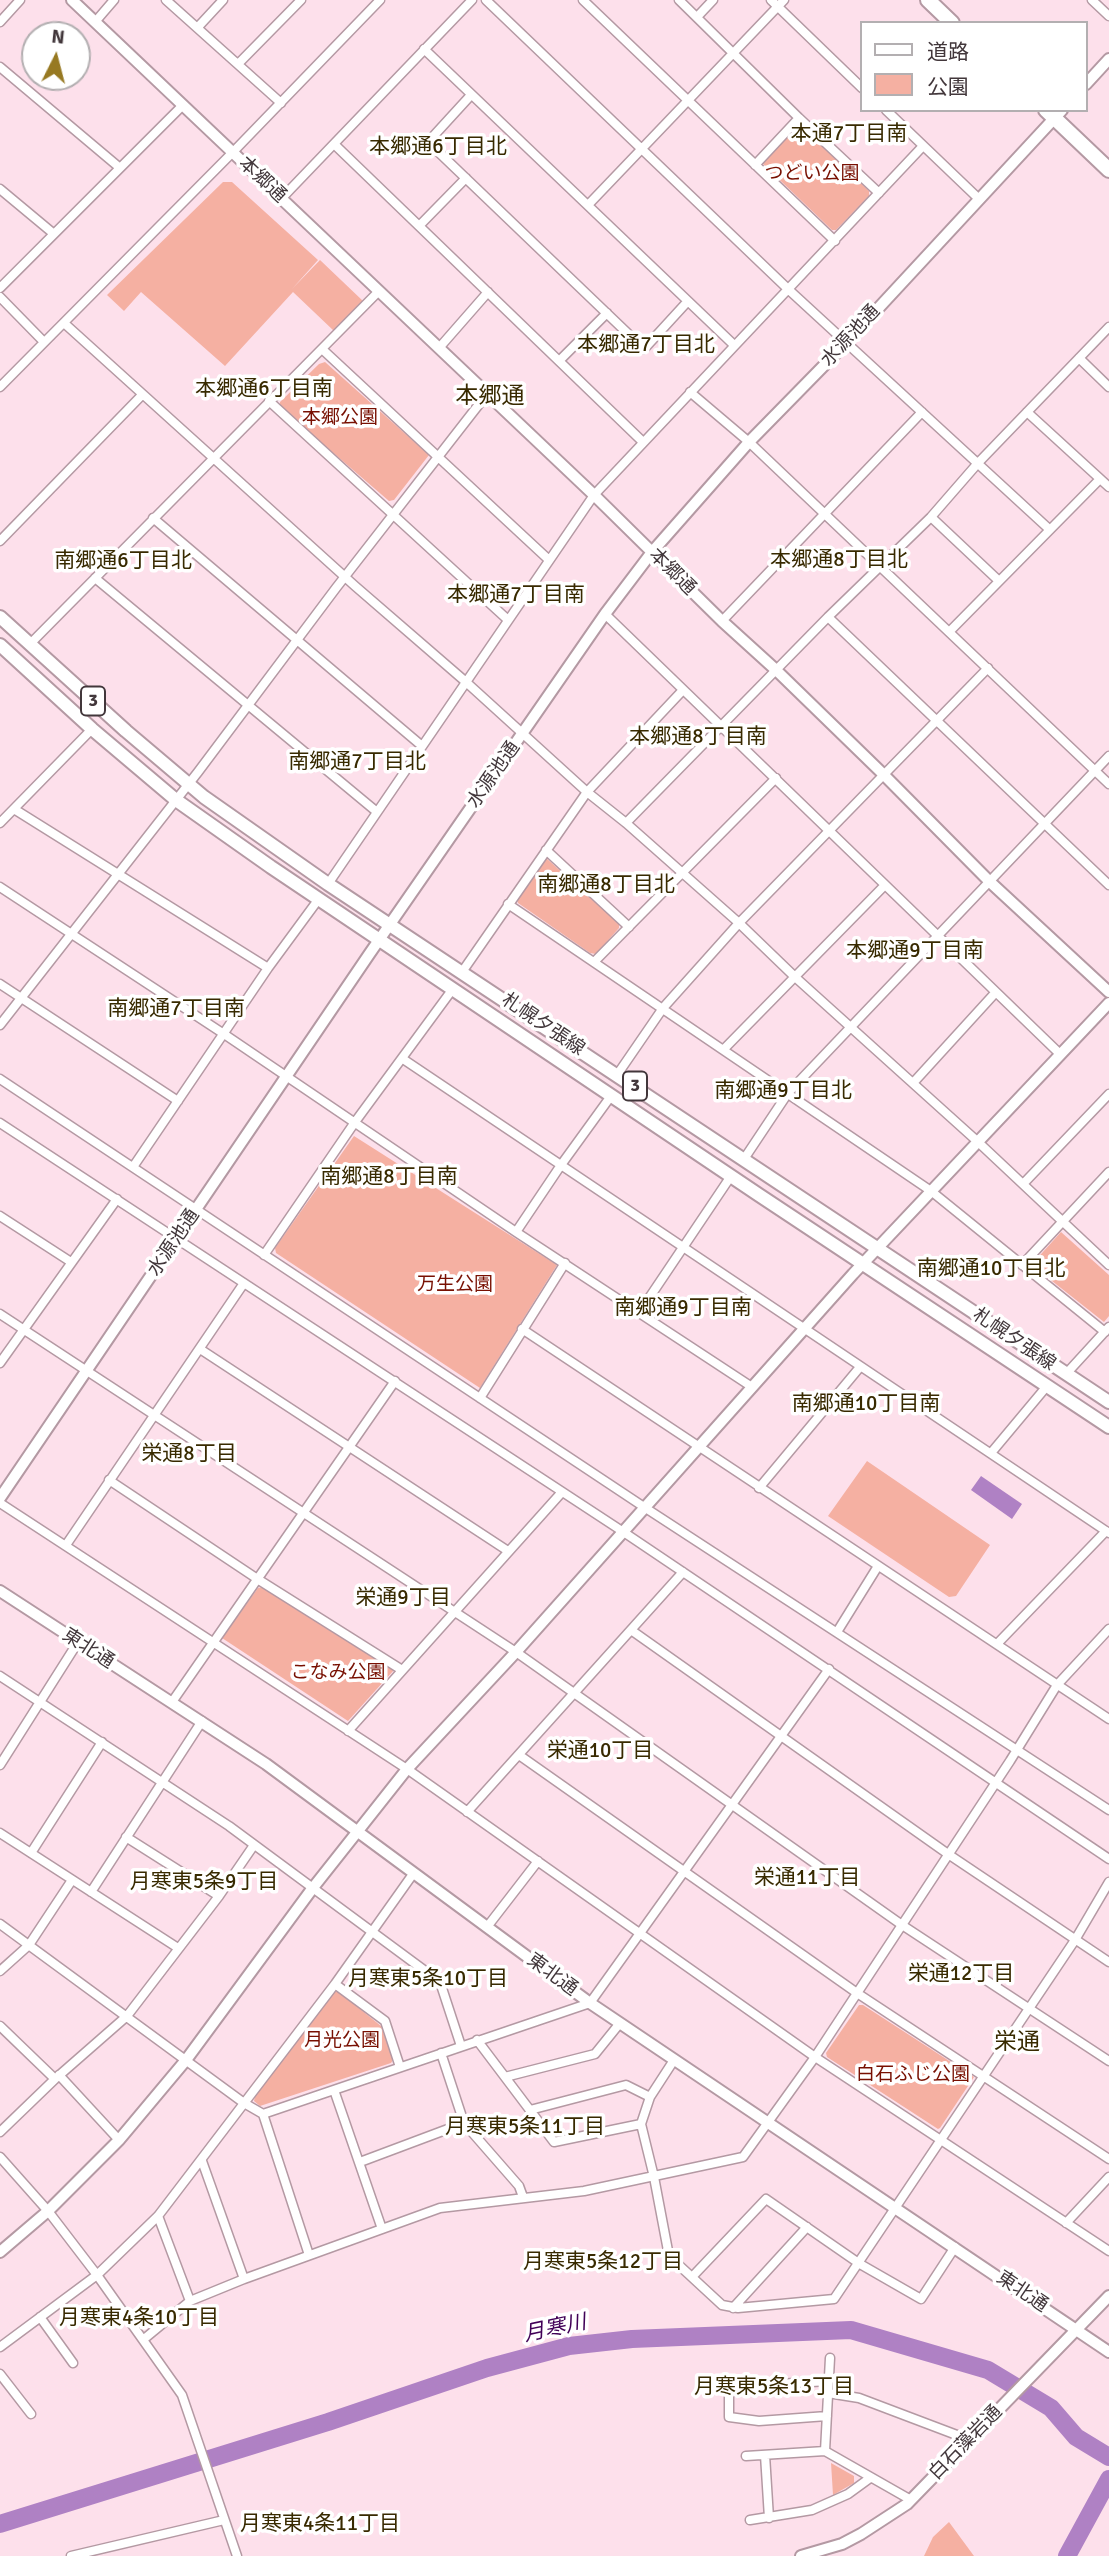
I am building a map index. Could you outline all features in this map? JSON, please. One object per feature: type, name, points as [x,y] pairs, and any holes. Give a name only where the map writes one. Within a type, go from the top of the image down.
[{"type":"highway","points":[[928,0],[950,21]]},
{"type":"highway","points":[[1054,113],[1109,170]]},
{"type":"main road","name":"札幌夕張線","points":[[0,617],[187,785],[328,884],[1109,1402]]},
{"type":"main road","name":"札幌夕張線","points":[[0,645],[92,729],[176,800],[318,900],[1109,1427]]},
{"type":"street","points":[[0,22],[20,0]]},
{"type":"street","name":"本郷通","points":[[72,0],[776,670],[989,882],[1109,992]]},
{"type":"street","points":[[94,22],[114,0]]},
{"type":"street","points":[[166,0],[281,103]]},
{"type":"street","points":[[198,27],[223,0]]},
{"type":"street","points":[[239,63],[301,0]]},
{"type":"street","points":[[0,387],[380,0]]},
{"type":"street","points":[[282,198],[472,0]]},
{"type":"street","points":[[486,0],[789,290],[1049,528]]},
{"type":"street","points":[[583,0],[835,241]]},
{"type":"street","points":[[679,0],[879,193]]},
{"type":"street","points":[[697,17],[713,0]]},
{"type":"street","points":[[1092,0],[1109,16]]},
{"type":"street","points":[[588,205],[778,2],[860,86]]},
{"type":"street","points":[[424,49],[734,345]]},
{"type":"street","points":[[1088,82],[1109,59]]},
{"type":"street","points":[[0,67],[120,168]]},
{"type":"street","points":[[471,94],[428,142],[644,349],[688,302]]},
{"type":"street","points":[[0,288],[183,105]]},
{"type":"street","points":[[888,112],[979,199]]},
{"type":"street","name":"水源池通","points":[[0,1501],[380,940],[605,614],[652,552],[749,442],[847,342],[979,199],[1054,113]]},
{"type":"street","points":[[755,165],[799,118]]},
{"type":"street","points":[[334,144],[643,442]]},
{"type":"street","points":[[328,884],[594,495],[923,146]]},
{"type":"street","points":[[419,226],[466,178]]},
{"type":"street","points":[[0,189],[54,234]]},
{"type":"street","points":[[30,644],[379,291]]},
{"type":"street","points":[[439,348],[488,292]]},
{"type":"street","points":[[0,297],[44,342]]},
{"type":"street","points":[[559,361],[607,313]]},
{"type":"street","points":[[64,323],[345,577],[739,923],[795,978],[977,1141],[1109,1265]]},
{"type":"street","points":[[626,822],[828,617],[931,517],[978,463],[1109,327]]},
{"type":"street","points":[[322,349],[549,560]]},
{"type":"street","points":[[1079,358],[1109,387]]},
{"type":"street","points":[[690,392],[749,442],[1109,784]]},
{"type":"street","points":[[0,1024],[176,800],[487,394]]},
{"type":"street","points":[[0,541],[142,395]]},
{"type":"street","points":[[268,401],[508,620]]},
{"type":"street","points":[[722,621],[922,412]]},
{"type":"street","points":[[1027,412],[1109,487]]},
{"type":"street","points":[[949,632],[1100,479]]},
{"type":"street","points":[[931,517],[999,581]]},
{"type":"street","points":[[153,518],[422,746]]},
{"type":"street","points":[[95,578],[377,812]]},
{"type":"street","points":[[605,614],[1060,1054]]},
{"type":"street","points":[[828,617],[1109,885]]},
{"type":"street","points":[[617,1075],[663,1008],[739,923],[988,668]]},
{"type":"street","points":[[462,972],[587,792],[683,690]]},
{"type":"street","points":[[0,823],[92,729]]},
{"type":"street","points":[[744,1159],[788,1093],[1109,757]]},
{"type":"street","points":[[595,961],[776,778]]},
{"type":"street","points":[[14,809],[268,968]]},
{"type":"street","points":[[546,850],[629,927]]},
{"type":"street","points":[[724,1049],[885,885]]},
{"type":"street","points":[[0,887],[751,1387]]},
{"type":"street","points":[[133,1167],[268,968],[318,900]]},
{"type":"street","points":[[508,904],[931,1191],[1107,1330],[1066,1374]]},
{"type":"street","points":[[0,984],[178,1101]]},
{"type":"street","points":[[264,1255],[355,1122],[452,990]]},
{"type":"street","points":[[913,1083],[996,992]]},
{"type":"street","points":[[0,2252],[48,2211],[119,2140],[186,2060],[312,1889],[407,1769],[516,1652],[803,1329],[1109,1003]]},
{"type":"street","points":[[402,1059],[1107,1532],[997,1644]]},
{"type":"street","points":[[0,1079],[480,1398],[640,1511],[837,1632],[1109,1810]]},
{"type":"street","points":[[1023,1184],[1109,1094]]},
{"type":"street","points":[[516,1232],[611,1096]]},
{"type":"street","points":[[0,1123],[623,1530],[1109,1859]]},
{"type":"street","points":[[1022,1265],[1109,1172]]},
{"type":"street","points":[[639,1313],[730,1176]]},
{"type":"street","points":[[0,1363],[117,1199]]},
{"type":"street","points":[[0,1216],[71,1262]]},
{"type":"street","points":[[480,1398],[565,1263]]},
{"type":"street","points":[[66,1545],[244,1283]]},
{"type":"street","points":[[0,1314],[516,1652],[902,1924],[1109,2061]]},
{"type":"street","points":[[522,1329],[1109,1719]]},
{"type":"street","points":[[200,1349],[509,1551]]},
{"type":"street","points":[[759,1488],[860,1367]]},
{"type":"street","points":[[172,1702],[396,1381]]},
{"type":"street","points":[[990,1453],[1047,1386]]},
{"type":"street","points":[[109,1480],[259,1580],[402,1670]]},
{"type":"street","points":[[348,1731],[562,1492]]},
{"type":"street","points":[[0,1501],[407,1769],[815,2057],[1109,2252]]},
{"type":"street","points":[[837,1632],[878,1566]]},
{"type":"street","points":[[467,1812],[683,1572]]},
{"type":"street","name":"東北通","points":[[0,1591],[266,1764],[590,2003],[1109,2351]]},
{"type":"street","points":[[144,2339],[190,2301],[440,2208],[584,2191],[743,2157],[858,1993],[1057,1685],[1109,1629]]},
{"type":"street","points":[[631,1630],[948,1854],[1109,1962]]},
{"type":"street","points":[[0,1765],[78,1642]]},
{"type":"street","points":[[264,2114],[590,2003],[829,1669]]},
{"type":"street","points":[[0,1676],[162,1780],[440,1982],[461,2046]]},
{"type":"street","points":[[91,1892],[202,1721]]},
{"type":"street","points":[[31,1853],[102,1742]]},
{"type":"street","points":[[519,1755],[858,1993],[1109,2159]]},
{"type":"street","points":[[0,1833],[178,1948]]},
{"type":"street","points":[[126,1837],[219,1896]]},
{"type":"street","points":[[0,2132],[57,2077],[127,2016],[219,1896],[254,1845]]},
{"type":"street","points":[[487,1927],[538,1861]]},
{"type":"street","points":[[0,2347],[97,2275],[158,2216],[335,1984],[413,1874]]},
{"type":"street","points":[[0,1971],[29,1945],[72,1880]]},
{"type":"street","points":[[674,2060],[650,2097],[641,2124],[669,2256],[722,2305],[733,2308],[834,2300],[1075,1940],[1109,1882]]},
{"type":"street","points":[[0,1924],[244,2103],[264,2114],[309,2255]]},
{"type":"street","points":[[335,1984],[385,2021],[400,2067]]},
{"type":"street","points":[[505,2077],[595,2054],[620,2023]]},
{"type":"street","points":[[0,2026],[57,2077],[119,2140]]},
{"type":"street","points":[[477,2040],[554,2142],[641,2124]]},
{"type":"street","points":[[441,2053],[464,2123],[519,2186],[523,2197]]},
{"type":"street","points":[[530,2110],[626,2085],[650,2097]]},
{"type":"street","points":[[334,2090],[382,2229]]},
{"type":"street","points":[[360,2162],[464,2123]]},
{"type":"street","points":[[0,2157],[48,2211],[97,2275],[182,2395],[237,2556]]},
{"type":"street","points":[[202,2161],[244,2279]]},
{"type":"street","points":[[1066,2223],[1109,2177]]},
{"type":"street","points":[[692,2277],[766,2200],[860,2264],[921,2299],[955,2247]]},
{"type":"street","points":[[158,2216],[190,2301]]},
{"type":"street","points":[[733,2308],[807,2227]]},
{"type":"street","name":"白石藻岩通","points":[[801,2556],[842,2544],[888,2518],[911,2500],[1109,2296]]},
{"type":"street","points":[[40,2317],[73,2363]]},
{"type":"street","points":[[825,2452],[830,2358]]},
{"type":"street","points":[[0,2374],[31,2414]]},
{"type":"street","points":[[827,2416],[758,2421],[729,2417],[729,2387],[828,2381]]},
{"type":"street","points":[[828,2393],[859,2398],[970,2440]]},
{"type":"street","points":[[746,2456],[825,2452],[911,2500]]},
{"type":"street","points":[[765,2455],[769,2518]]},
{"type":"street","points":[[750,2520],[812,2510],[848,2494],[870,2478]]},
{"type":"street","points":[[71,2556],[224,2520]]},
{"type":"green space","name":"つどい公園","points":[[800,125],[869,191],[869,196],[836,230],[832,230],[762,163]]},
{"type":"green space","points":[[223,182],[232,182],[318,260],[292,289],[320,260],[363,301],[334,331],[293,292],[225,366],[141,292],[124,311],[107,295]]},
{"type":"green space","name":"本郷公園","points":[[325,362],[429,455],[394,500],[389,501],[280,407],[280,402],[319,364]]},
{"type":"green space","points":[[545,857],[619,924],[619,928],[596,954],[590,953],[518,903],[516,896]]},
{"type":"green space","name":"万生公園","points":[[354,1136],[557,1265],[480,1388],[276,1253],[275,1248]]},
{"type":"green space","points":[[1061,1232],[1109,1275],[1109,1316],[1104,1322],[1033,1266]]},
{"type":"green space","points":[[867,1461],[990,1545],[956,1596],[949,1597],[828,1516]]},
{"type":"green space","name":"こなみ公園","points":[[262,1587],[391,1665],[394,1670],[348,1721],[222,1638],[258,1588]]},
{"type":"green space","name":"月光公園","points":[[334,1992],[339,1992],[381,2026],[393,2060],[391,2063],[260,2106],[254,2101],[255,2096]]},
{"type":"green space","name":"白石ふじ公園","points":[[859,2005],[863,2005],[974,2077],[940,2128],[827,2057],[826,2053]]},
{"type":"green space","points":[[831,2463],[854,2476],[854,2483],[833,2495]]},
{"type":"green space","points":[[949,2522],[974,2556],[924,2556],[933,2537]]},
{"type":"shaded area","points":[[981,1476],[1022,1504],[1012,1519],[971,1490]]},
{"type":"waterway","name":"月寒川","points":[[0,2524],[328,2422],[487,2368],[569,2346],[632,2339],[851,2330],[988,2370],[1051,2408],[1076,2437],[1109,2457]]},
{"type":"waterway","points":[[1067,2556],[1109,2479]]},
{"type":"district","name":"本通7丁目南","points":[[849,134]]},
{"type":"district","name":"本郷通6丁目北","points":[[438,147]]},
{"type":"district","name":"本郷通7丁目北","points":[[646,345]]},
{"type":"district","name":"本郷通6丁目南","points":[[264,389]]},
{"type":"district","name":"本郷通","points":[[490,397]]},
{"type":"district","name":"本郷通8丁目北","points":[[839,560]]},
{"type":"district","name":"南郷通6丁目北","points":[[123,561]]},
{"type":"district","name":"本郷通7丁目南","points":[[516,595]]},
{"type":"district","name":"本郷通8丁目南","points":[[698,737]]},
{"type":"district","name":"南郷通7丁目北","points":[[357,762]]},
{"type":"district","name":"南郷通8丁目北","points":[[606,885]]},
{"type":"district","name":"本郷通9丁目南","points":[[915,951]]},
{"type":"district","name":"南郷通7丁目南","points":[[176,1009]]},
{"type":"district","name":"南郷通9丁目北","points":[[783,1091]]},
{"type":"district","name":"南郷通8丁目南","points":[[389,1177]]},
{"type":"district","name":"南郷通10丁目北","points":[[991,1269]]},
{"type":"district","name":"南郷通9丁目南","points":[[683,1308]]},
{"type":"district","name":"南郷通10丁目南","points":[[866,1404]]},
{"type":"district","name":"栄通8丁目","points":[[189,1454]]},
{"type":"district","name":"栄通9丁目","points":[[403,1598]]},
{"type":"district","name":"栄通10丁目","points":[[600,1751]]},
{"type":"district","name":"栄通11丁目","points":[[807,1878]]},
{"type":"district","name":"月寒東5条9丁目","points":[[204,1882]]},
{"type":"district","name":"栄通12丁目","points":[[961,1974]]},
{"type":"district","name":"月寒東5条10丁目","points":[[428,1979]]},
{"type":"district","name":"栄通","points":[[1017,2043]]},
{"type":"district","name":"月寒東5条11丁目","points":[[525,2127]]},
{"type":"district","name":"月寒東5条12丁目","points":[[603,2262]]},
{"type":"district","name":"月寒東4条10丁目","points":[[139,2318]]},
{"type":"district","name":"月寒東5条13丁目","points":[[774,2387]]},
{"type":"district","name":"月寒東4条11丁目","points":[[320,2524]]}]
